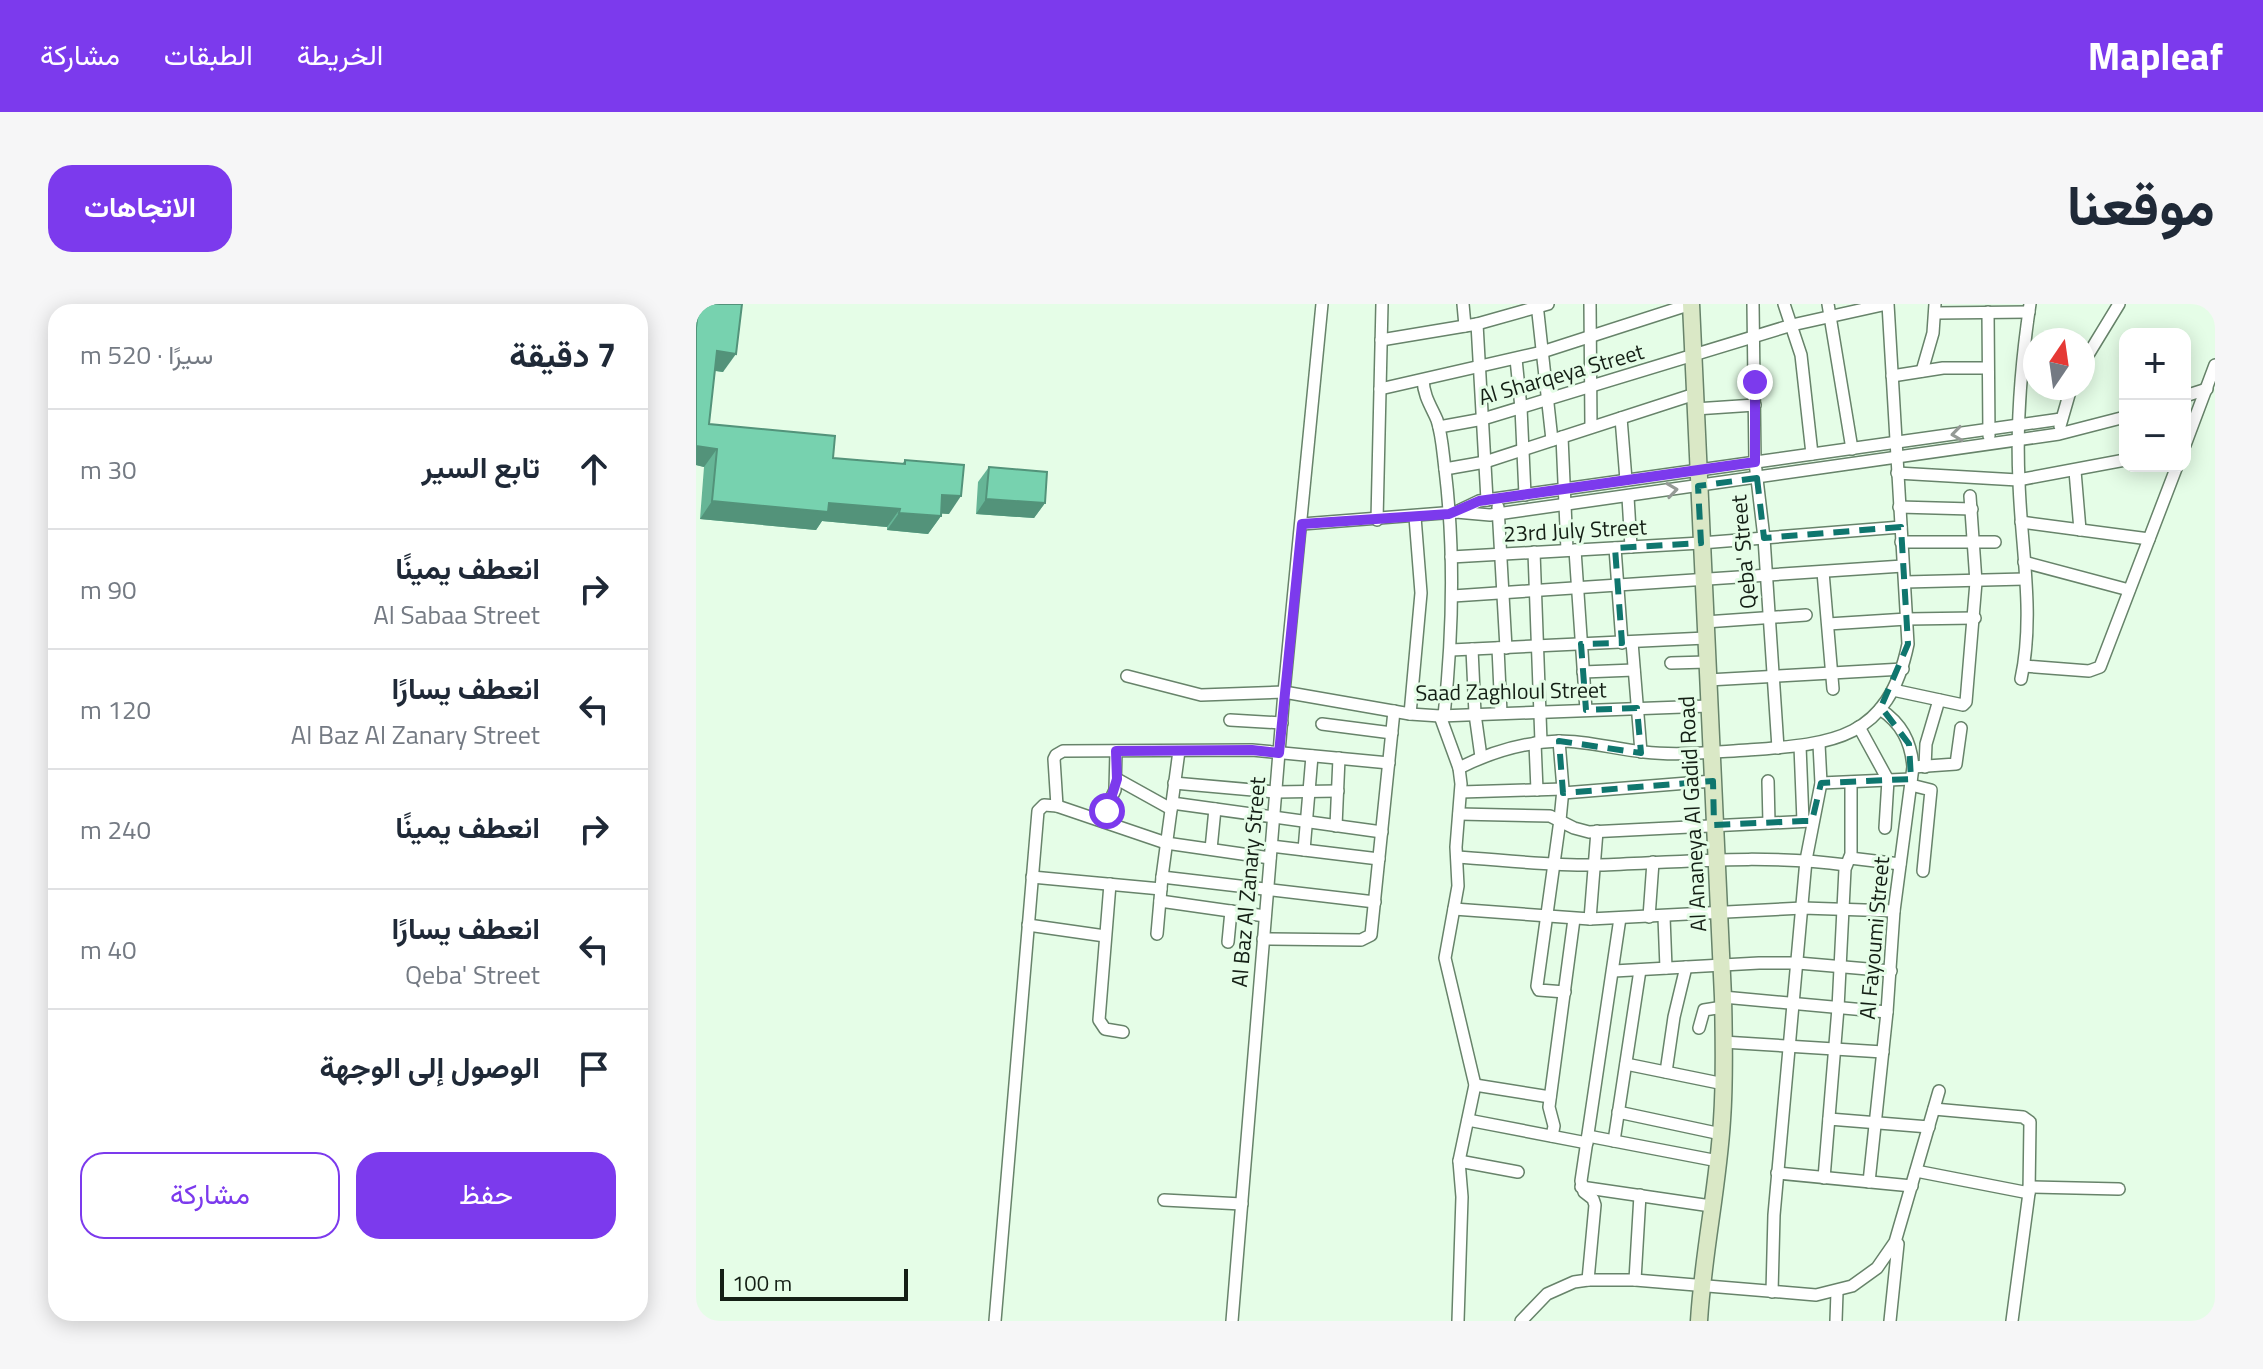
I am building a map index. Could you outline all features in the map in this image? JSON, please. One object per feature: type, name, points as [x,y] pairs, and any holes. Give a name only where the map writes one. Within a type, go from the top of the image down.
[{"type":"street","name":"Al Baz Al Zanary Street","points":[[1232,1321],[1284,692],[1322,304]]},
{"type":"street","points":[[1377,520],[1382,304]]},
{"type":"street","points":[[1463,304],[1471,325],[1479,368],[1485,462],[1499,514],[1503,593],[1501,713]]},
{"type":"street","points":[[1590,304],[1591,427]]},
{"type":"street","points":[[1380,389],[1542,352],[1691,304]]},
{"type":"street","name":"Al Ananeya Al Gadid Road","points":[[1691,304],[1723,1002],[1724,1084],[1699,1321]]},
{"type":"street","name":"Qeba' Street","points":[[1753,304],[1755,462],[1764,538],[1778,748]]},
{"type":"street","points":[[1784,304],[1804,370],[1812,454]]},
{"type":"street","points":[[1459,768],[1481,757],[1538,742],[1591,743],[1641,752],[1711,753],[1819,744],[1859,727],[1880,709],[1903,669],[1908,644],[1887,304]]},
{"type":"street","name":"Al Sharqeya Street","points":[[1439,427],[1483,419],[1548,400],[1792,325],[1830,309],[1887,304]]},
{"type":"street","points":[[2095,343],[2119,304]]},
{"type":"street","points":[[1381,340],[1471,325],[1541,305],[1542,352],[1548,400],[1557,438],[1578,588],[1586,710]]},
{"type":"street","points":[[1922,371],[1929,352],[1935,309],[1971,308],[1988,312],[2029,308],[2017,425],[2027,635],[2021,679]]},
{"type":"street","points":[[1830,309],[1852,449]]},
{"type":"street","points":[[1988,312],[1989,444]]},
{"type":"street","points":[[1516,359],[1525,495]]},
{"type":"street","points":[[2191,430],[2215,365]]},
{"type":"street","points":[[1892,376],[1922,371],[1987,368]]},
{"type":"street","points":[[1423,380],[1426,401],[1439,427],[1452,513],[1451,650],[1442,716],[1459,768],[1461,792],[1458,886],[1446,966],[1475,1085],[1459,1161],[1462,1197],[1458,1321]]},
{"type":"street","points":[[2191,394],[2207,389]]},
{"type":"street","points":[[2059,434],[2067,400]]},
{"type":"street","points":[[1445,469],[1485,462],[1621,418],[1695,402],[1755,405]]},
{"type":"street","points":[[1621,418],[1626,480]]},
{"type":"street","points":[[1302,524],[1452,513],[1473,516],[1565,506],[1628,497],[1755,462],[2061,419]]},
{"type":"street","points":[[1452,513],[1471,503],[1626,480],[1757,478],[2059,434],[2119,419]]},
{"type":"street","points":[[1897,473],[2018,480],[2119,461]]},
{"type":"street","points":[[2075,471],[2080,530]]},
{"type":"street","points":[[2024,666],[2098,669],[2175,472]]},
{"type":"street","points":[[1893,690],[1963,705],[1966,702],[1976,582],[1970,496]]},
{"type":"street","points":[[1628,497],[1631,547]]},
{"type":"street","points":[[1899,507],[1972,509]]},
{"type":"street","points":[[1410,714],[1421,593],[1415,517]]},
{"type":"street","points":[[2021,522],[2149,539]]},
{"type":"street","name":"23rd July Street","points":[[1451,557],[1701,543],[1901,527]]},
{"type":"street","points":[[1901,542],[1995,542]]},
{"type":"street","points":[[1615,548],[1618,585],[1634,670],[1641,752]]},
{"type":"street","points":[[1534,552],[1540,711],[1537,790]]},
{"type":"street","points":[[2024,562],[2129,590]]},
{"type":"street","points":[[1453,596],[1903,566]]},
{"type":"street","points":[[1823,572],[1833,689]]},
{"type":"street","points":[[1905,582],[2025,579]]},
{"type":"street","points":[[1451,650],[1627,642],[1769,618],[1806,615]]},
{"type":"street","points":[[1828,624],[1975,618]]},
{"type":"street","points":[[1472,649],[1475,714],[1481,757]]},
{"type":"street","points":[[1671,663],[1707,662]]},
{"type":"street","points":[[1708,680],[1903,669]]},
{"type":"street","points":[[1583,672],[1634,670]]},
{"type":"street","name":"Saad Zaghloul Street","points":[[1127,676],[1201,695],[1284,692],[1410,714],[1442,716],[1709,706]]},
{"type":"street","points":[[1915,774],[1939,700]]},
{"type":"street","name":"Al Fayoumi Street","points":[[1869,1182],[1891,971],[1894,911],[1915,774],[1904,733],[1880,709]]},
{"type":"street","points":[[1263,939],[1367,938],[1373,929],[1394,711]]},
{"type":"street","points":[[1230,720],[1282,723]]},
{"type":"street","points":[[1322,724],[1392,733]]},
{"type":"street","points":[[1859,727],[1888,780],[1885,828]]},
{"type":"street","points":[[1821,783],[1888,780],[1957,763],[1961,728]]},
{"type":"street","points":[[1559,741],[1563,791],[1537,988],[1565,992]]},
{"type":"street","points":[[1807,821],[1821,783],[1819,744]]},
{"type":"street","points":[[1772,1292],[1777,1173],[1806,860],[1807,821],[1800,746]]},
{"type":"street","points":[[1057,806],[1054,759],[1059,752],[1252,750],[1389,763]]},
{"type":"street","points":[[1101,820],[1112,801],[1117,779],[1116,751]]},
{"type":"street","points":[[1157,934],[1179,751]]},
{"type":"street","points":[[1304,850],[1312,756]]},
{"type":"street","points":[[1336,826],[1339,758]]},
{"type":"street","points":[[1915,774],[1931,790],[1923,871]]},
{"type":"street","points":[[1117,779],[1171,806],[1215,809],[1382,832]]},
{"type":"street","points":[[1461,792],[1563,791],[1713,781]]},
{"type":"street","points":[[1768,781],[1769,823]]},
{"type":"street","points":[[1824,1178],[1841,966],[1851,782]]},
{"type":"street","points":[[1174,783],[1276,792],[1338,791]]},
{"type":"street","points":[[995,1321],[1038,811],[1044,805],[1057,806],[1166,843],[1211,849],[1304,850],[1379,859]]},
{"type":"street","points":[[1211,849],[1215,809]]},
{"type":"street","points":[[1459,814],[1544,816],[1581,831],[1807,821]]},
{"type":"street","points":[[1590,919],[1597,831]]},
{"type":"street","points":[[1904,836],[1927,838]]},
{"type":"street","points":[[1457,857],[1595,865],[1716,859],[1900,864]]},
{"type":"street","points":[[1649,917],[1653,862]]},
{"type":"street","points":[[1032,877],[1161,889],[1268,889],[1375,902]]},
{"type":"street","points":[[1110,884],[1099,1020],[1105,1029],[1123,1032]]},
{"type":"street","points":[[1161,889],[1231,911],[1265,916]]},
{"type":"street","points":[[1454,909],[1574,919],[1803,908],[1894,911]]},
{"type":"street","points":[[1228,942],[1231,911]]},
{"type":"street","points":[[1664,917],[1666,968]]},
{"type":"street","points":[[1581,1187],[1620,918]]},
{"type":"street","points":[[1552,1136],[1550,1097],[1574,919]]},
{"type":"street","points":[[1028,925],[1105,936]]},
{"type":"street","points":[[1614,971],[1798,963],[1891,971]]},
{"type":"street","points":[[1666,1072],[1674,1017],[1686,967]]},
{"type":"street","points":[[1614,1141],[1640,970]]},
{"type":"street","points":[[1699,1028],[1704,1010],[1723,1002],[1887,1012]]},
{"type":"street","points":[[1723,1042],[1883,1052]]},
{"type":"street","points":[[1626,1064],[1724,1084]]},
{"type":"street","points":[[1475,1085],[1550,1097]]},
{"type":"street","points":[[1890,1321],[1893,1269],[1900,1227],[1939,1091]]},
{"type":"street","points":[[1934,1109],[2027,1119],[2031,1126],[2029,1190],[2012,1321]]},
{"type":"street","points":[[1618,1112],[1721,1134]]},
{"type":"street","points":[[1829,1119],[1929,1127]]},
{"type":"street","points":[[1468,1120],[1552,1136],[1614,1141],[1718,1161]]},
{"type":"street","points":[[1459,1161],[1518,1172]]},
{"type":"street","points":[[1916,1171],[2029,1190],[2119,1189]]},
{"type":"street","points":[[1777,1173],[1912,1186]]},
{"type":"street","points":[[1581,1187],[1711,1206]]},
{"type":"street","points":[[1581,1187],[1595,1205],[1588,1280]]},
{"type":"street","points":[[1635,1280],[1640,1195]]},
{"type":"street","points":[[1164,1200],[1242,1204]]},
{"type":"street","points":[[1521,1321],[1547,1294],[1574,1282],[1588,1280],[1635,1280],[1816,1295],[1837,1292],[1852,1286],[1877,1268],[1887,1256],[1900,1227]]},
{"type":"street","points":[[1836,1321],[1837,1292]]},
{"type":"highlighted area","points":[[1757,478],[1764,538],[1901,527],[1908,644],[1881,707],[1909,744],[1911,779],[1821,783],[1812,821],[1714,825],[1713,781],[1563,793],[1559,741],[1641,753],[1637,708],[1586,710],[1581,644],[1622,643],[1615,548],[1701,543],[1698,486]]},
{"type":"building","points":[[699,304],[742,304],[736,354],[717,351],[709,424],[835,436],[833,458],[964,465],[961,496],[942,495],[941,516],[829,503],[828,512],[712,501],[717,449],[696,446],[696,328]]},
{"type":"building","points":[[989,467],[1047,472],[1045,503],[986,499]]},
{"type":"route","points":[[1107,811],[1117,779],[1116,751],[1252,750],[1279,753],[1302,524],[1449,514],[1479,501],[1755,462],[1755,382]]}]
